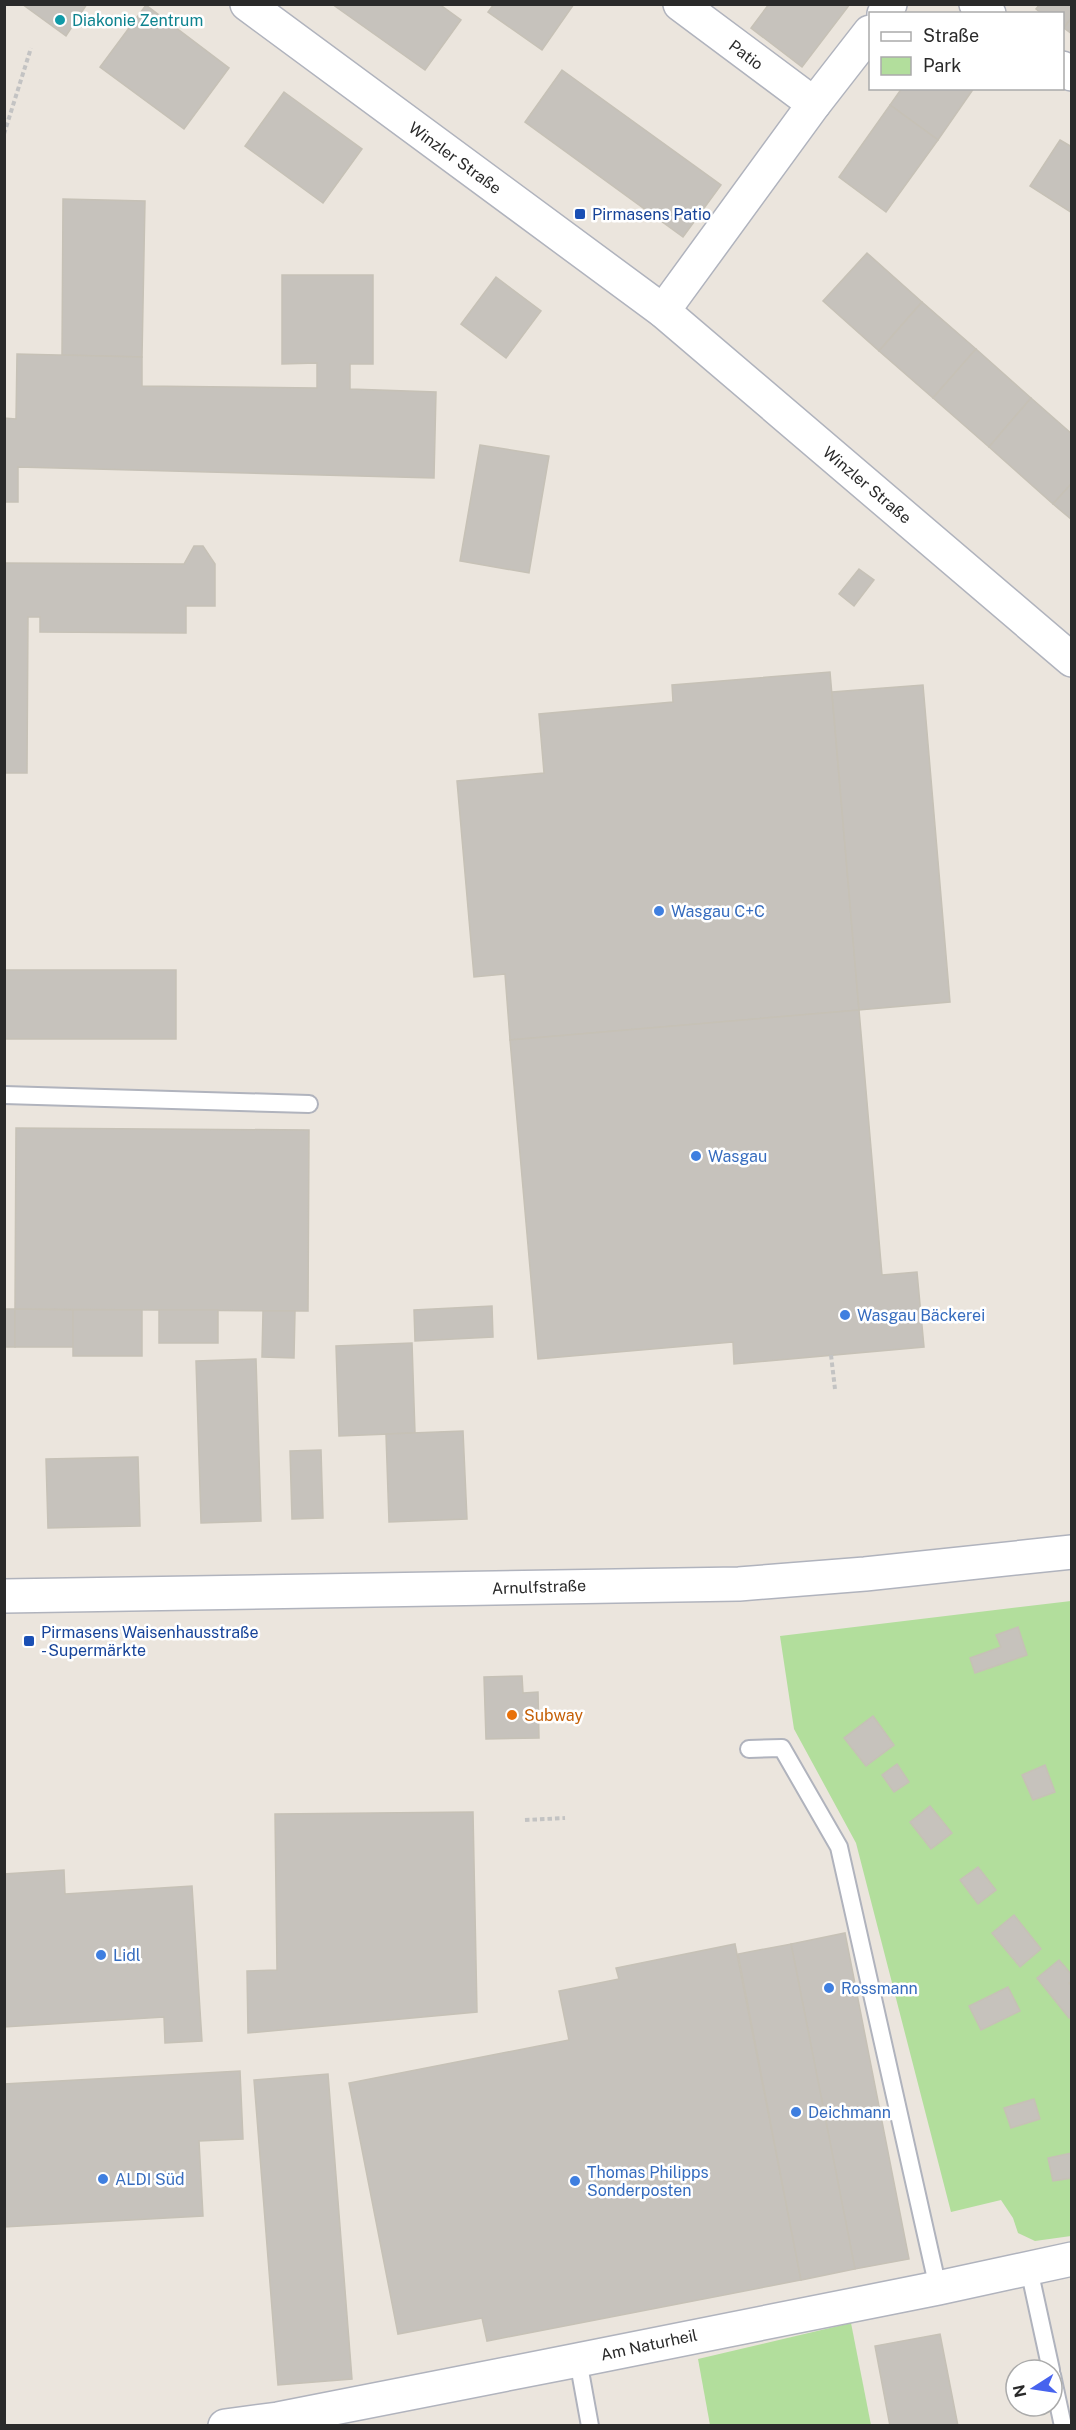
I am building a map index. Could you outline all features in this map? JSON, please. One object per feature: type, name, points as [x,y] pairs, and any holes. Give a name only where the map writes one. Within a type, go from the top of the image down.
[{"type":"street","name":"Winzler Straße","points":[[247,4],[663,311],[1071,660]]},
{"type":"street","name":"Patio","points":[[680,4],[814,104]]},
{"type":"street","points":[[663,311],[814,104],[869,33]]},
{"type":"street","name":"Arnulfstraße","points":[[4,1596],[739,1584],[865,1574],[1071,1552]]},
{"type":"street","name":"Am Naturheil","points":[[225,2426],[278,2419],[578,2360],[1071,2259]]},
{"type":"lane","points":[[4,1095],[309,1104]]},
{"type":"lane","points":[[749,1749],[782,1748],[839,1847],[938,2288]]},
{"type":"lane","points":[[1029,2269],[1048,2358]]},
{"type":"lane","points":[[578,2360],[590,2426]]},
{"type":"path","points":[[4,134],[31,48]]},
{"type":"path","points":[[831,1355],[835,1389]]},
{"type":"path","points":[[525,1820],[565,1818]]},
{"type":"green space","points":[[1071,1601],[1071,2236],[1035,2241],[1018,2233],[1013,2218],[1001,2200],[951,2212],[856,1843],[794,1729],[780,1636]]},
{"type":"green space","points":[[851,2323],[871,2425],[710,2425],[698,2359]]},
{"type":"building","name":"Diakonie Zentrum","points":[[22,4],[87,4],[66,36]]},
{"type":"building","points":[[332,4],[439,4],[461,20],[425,70]]},
{"type":"building","points":[[494,4],[574,4],[542,50],[488,12]]},
{"type":"building","points":[[769,4],[850,4],[802,67],[751,28]]},
{"type":"building","points":[[1040,4],[1072,4],[1072,17],[1064,28],[1064,12],[1040,12],[1036,9]]},
{"type":"building","points":[[146,5],[229,68],[184,129],[100,67]]},
{"type":"building","points":[[1072,17],[1072,34],[1064,28]]},
{"type":"building","points":[[562,70],[721,185],[683,237],[525,122]]},
{"type":"building","points":[[901,90],[973,90],[938,140],[890,105]]},
{"type":"building","points":[[284,92],[362,149],[323,203],[245,146]]},
{"type":"building","points":[[890,105],[938,140],[886,212],[839,177]]},
{"type":"building","points":[[1060,140],[1072,147],[1072,213],[1030,186]]},
{"type":"building","points":[[63,199],[145,201],[142,357],[62,355]]},
{"type":"building","points":[[867,253],[922,302],[879,351],[823,301]]},
{"type":"building","points":[[282,275],[373,275],[373,364],[350,364],[350,389],[436,392],[434,478],[18,467],[18,502],[4,502],[4,418],[16,419],[17,354],[142,357],[142,386],[317,388],[317,363],[282,364]]},
{"type":"building","points":[[496,277],[541,311],[506,358],[461,324]]},
{"type":"building","points":[[922,302],[976,349],[933,398],[879,351]]},
{"type":"building","points":[[976,349],[1031,398],[989,447],[933,398]]},
{"type":"building","points":[[1031,398],[1072,434],[1072,483],[1053,504],[989,447]]},
{"type":"building","points":[[480,445],[549,456],[529,573],[460,561]]},
{"type":"building","points":[[1072,483],[1072,520],[1053,504]]},
{"type":"building","points":[[194,546],[203,546],[215,564],[215,606],[186,606],[186,633],[40,632],[40,617],[28,617],[27,773],[4,773],[4,563],[184,564]]},
{"type":"building","points":[[859,569],[874,580],[854,606],[839,594]]},
{"type":"building","name":"Wasgau C+C","points":[[830,672],[859,1010],[510,1040],[505,974],[474,977],[457,781],[544,773],[539,714],[673,702],[672,685]]},
{"type":"building","points":[[923,685],[950,1002],[859,1010],[832,692]]},
{"type":"building","points":[[4,970],[176,970],[176,1039],[4,1039]]},
{"type":"building","name":"Wasgau","points":[[859,1010],[882,1275],[917,1272],[924,1347],[734,1364],[733,1342],[538,1359],[510,1040]]},
{"type":"building","points":[[16,1128],[309,1130],[308,1311],[15,1309]]},
{"type":"building","points":[[492,1306],[493,1337],[415,1341],[414,1310]]},
{"type":"building","points":[[4,1309],[15,1309],[15,1347],[4,1347]]},
{"type":"building","points":[[15,1309],[73,1310],[73,1347],[15,1347]]},
{"type":"building","points":[[73,1310],[142,1310],[142,1356],[73,1356]]},
{"type":"building","points":[[159,1310],[218,1310],[218,1343],[159,1343]]},
{"type":"building","points":[[263,1311],[295,1311],[294,1358],[262,1357]]},
{"type":"building","points":[[412,1343],[415,1433],[339,1436],[336,1346]]},
{"type":"building","points":[[256,1359],[261,1521],[201,1523],[196,1361]]},
{"type":"building","points":[[463,1431],[467,1519],[389,1522],[386,1434]]},
{"type":"building","points":[[321,1450],[323,1518],[292,1519],[290,1451]]},
{"type":"building","points":[[138,1457],[140,1526],[48,1528],[46,1459]]},
{"type":"building","points":[[1018,1627],[1027,1655],[975,1673],[970,1658],[1001,1647],[996,1635]]},
{"type":"building","name":"Subway","points":[[522,1676],[523,1693],[538,1692],[539,1738],[486,1739],[484,1677]]},
{"type":"building","points":[[873,1716],[894,1745],[866,1766],[844,1738]]},
{"type":"building","points":[[897,1764],[909,1782],[894,1792],[882,1775]]},
{"type":"building","points":[[1045,1765],[1055,1792],[1033,1800],[1022,1775]]},
{"type":"building","points":[[930,1806],[952,1833],[931,1849],[910,1822]]},
{"type":"building","points":[[473,1812],[477,2012],[248,2033],[247,1971],[277,1970],[275,1814]]},
{"type":"building","points":[[978,1867],[996,1890],[978,1904],[960,1880]]},
{"type":"building","name":"Lidl","points":[[64,1870],[65,1894],[192,1886],[202,2041],[165,2043],[164,2017],[4,2027],[4,1874]]},
{"type":"building","points":[[1014,1915],[1041,1949],[1020,1967],[992,1933]]},
{"type":"building","points":[[845,1933],[909,2259],[855,2269],[791,1944]]},
{"type":"building","name":"Thomas Philipps Sonderposten","points":[[735,1944],[801,2280],[487,2341],[482,2318],[398,2334],[349,2083],[569,2040],[559,1991],[619,1979],[616,1968]]},
{"type":"building","name":"Deichmann","points":[[791,1944],[855,2269],[801,2280],[738,1954]]},
{"type":"building","points":[[1059,1960],[1072,1975],[1072,1981],[1069,1983],[1072,1986],[1072,2016],[1069,2018],[1037,1978]]},
{"type":"building","points":[[1008,1987],[1020,2011],[981,2030],[969,2006]]},
{"type":"building","name":"ALDI Süd","points":[[240,2071],[243,2139],[199,2141],[203,2216],[4,2227],[4,2084]]},
{"type":"building","points":[[328,2074],[352,2379],[278,2385],[254,2080]]},
{"type":"building","points":[[1034,2099],[1040,2119],[1011,2128],[1004,2108]]},
{"type":"building","points":[[1072,2153],[1072,2178],[1053,2181],[1048,2158]]},
{"type":"building","points":[[940,2334],[958,2426],[890,2426],[875,2346]]},
{"type":"place","name":"Diakonie Zentrum","points":[[60,20]]},
{"type":"place","name":"Pirmasens Patio","points":[[580,214]]},
{"type":"place","name":"Wasgau C+C","points":[[659,911]]},
{"type":"place","name":"Wasgau","points":[[696,1156]]},
{"type":"place","name":"Wasgau Bäckerei","points":[[845,1315]]},
{"type":"place","name":"Pirmasens Waisenhausstraße - Supermärkte","points":[[29,1641]]},
{"type":"place","name":"Subway","points":[[512,1715]]},
{"type":"place","name":"Lidl","points":[[101,1955]]},
{"type":"place","name":"Rossmann","points":[[829,1988]]},
{"type":"place","name":"Deichmann","points":[[796,2112]]},
{"type":"place","name":"ALDI Süd","points":[[103,2179]]},
{"type":"place","name":"Thomas Philipps Sonderposten","points":[[575,2181]]}]
